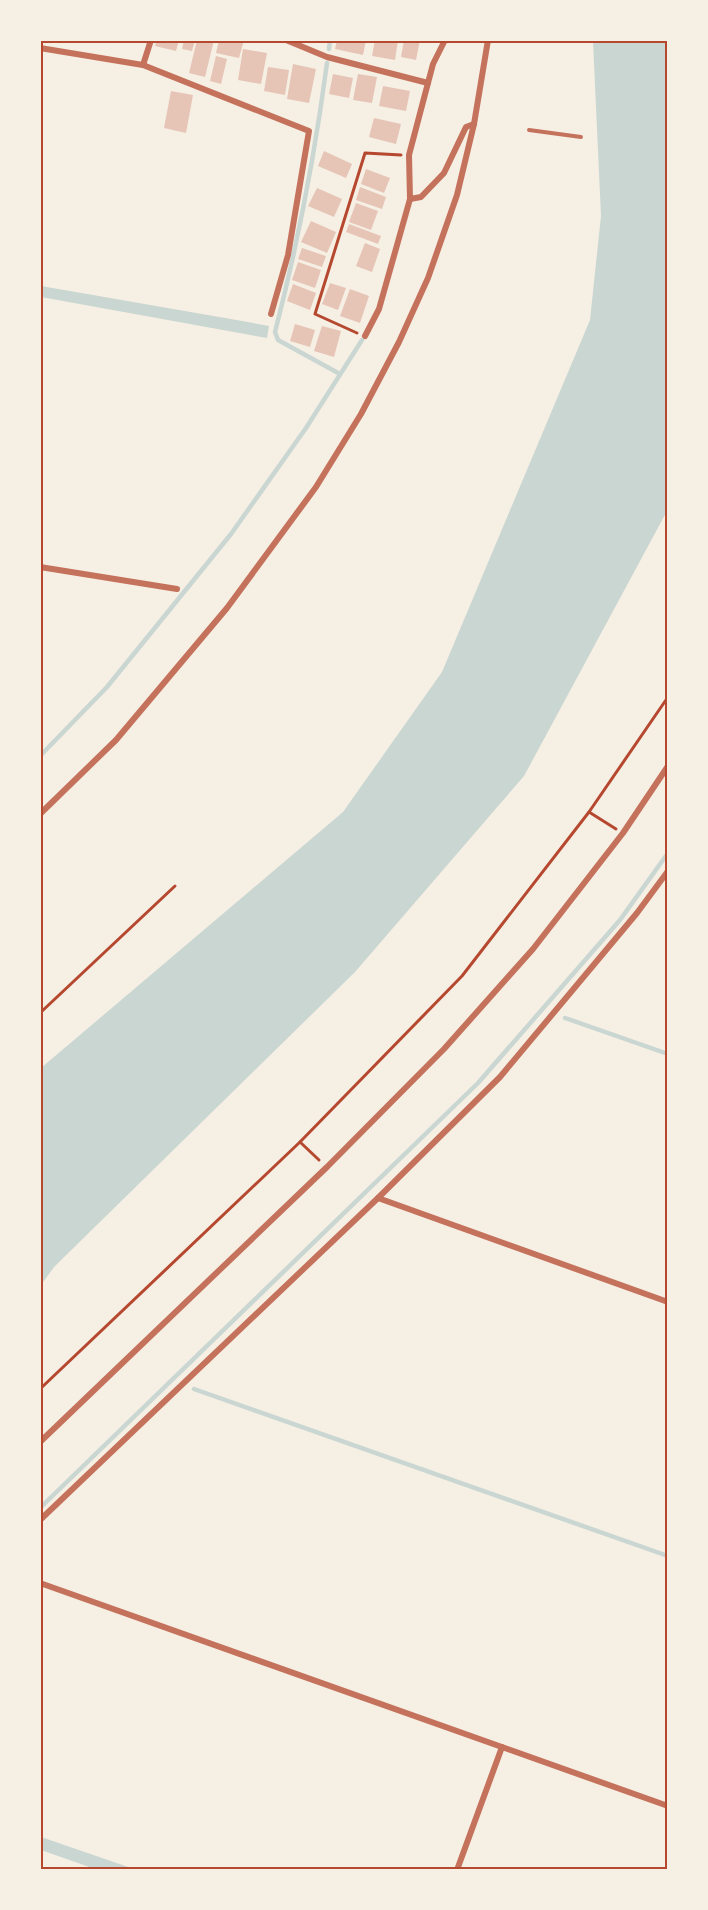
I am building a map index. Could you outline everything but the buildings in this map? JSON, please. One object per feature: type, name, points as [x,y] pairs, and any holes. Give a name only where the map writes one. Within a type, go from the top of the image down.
[{"type":"street","points":[[144,65],[151,40]]},
{"type":"street","points":[[286,40],[327,57],[429,83]]},
{"type":"street","points":[[365,336],[379,309],[410,199],[409,155],[434,64],[445,40]]},
{"type":"street","points":[[40,814],[116,740],[227,609],[316,487],[361,414],[399,342],[428,278],[458,195],[474,124],[488,40]]},
{"type":"street","points":[[40,48],[144,65],[309,131],[288,255],[271,314]]},
{"type":"street","points":[[410,199],[421,197],[444,173],[466,127],[474,124]]},
{"type":"street","points":[[40,567],[177,589]]},
{"type":"street","points":[[40,1442],[327,1167],[444,1049],[533,949],[623,833],[668,766]]},
{"type":"street","points":[[40,1520],[378,1198],[500,1077],[637,913],[668,871]]},
{"type":"street","points":[[378,1198],[668,1302]]},
{"type":"street","points":[[40,1583],[668,1806]]},
{"type":"street","points":[[457,1869],[502,1747]]},
{"type":"lane","points":[[529,130],[581,136]]},
{"type":"path","points":[[365,336],[315,314],[365,153],[409,155]]},
{"type":"path","points":[[40,1389],[300,1142],[462,976],[589,812],[668,697]]},
{"type":"path","points":[[589,812],[623,833]]},
{"type":"path","points":[[40,1013],[175,886]]},
{"type":"path","points":[[300,1142],[327,1167]]},
{"type":"shaded area","points":[[593,41],[667,41],[667,511],[524,776],[355,972],[54,1267],[41,1285],[41,1068],[343,812],[442,672],[590,320],[601,216]]},
{"type":"shaded area","points":[[41,286],[269,326],[267,338],[41,297]]},
{"type":"shaded area","points":[[41,1837],[134,1869],[95,1869],[41,1850]]},
{"type":"waterway","points":[[329,49],[330,40]]},
{"type":"waterway","points":[[327,63],[305,198],[275,332],[278,340],[340,374]]},
{"type":"waterway","points":[[40,756],[107,687],[231,534],[306,428],[362,340]]},
{"type":"waterway","points":[[40,1508],[478,1083],[620,920],[668,853]]},
{"type":"waterway","points":[[565,1018],[668,1054]]},
{"type":"waterway","points":[[194,1389],[668,1556]]}]
